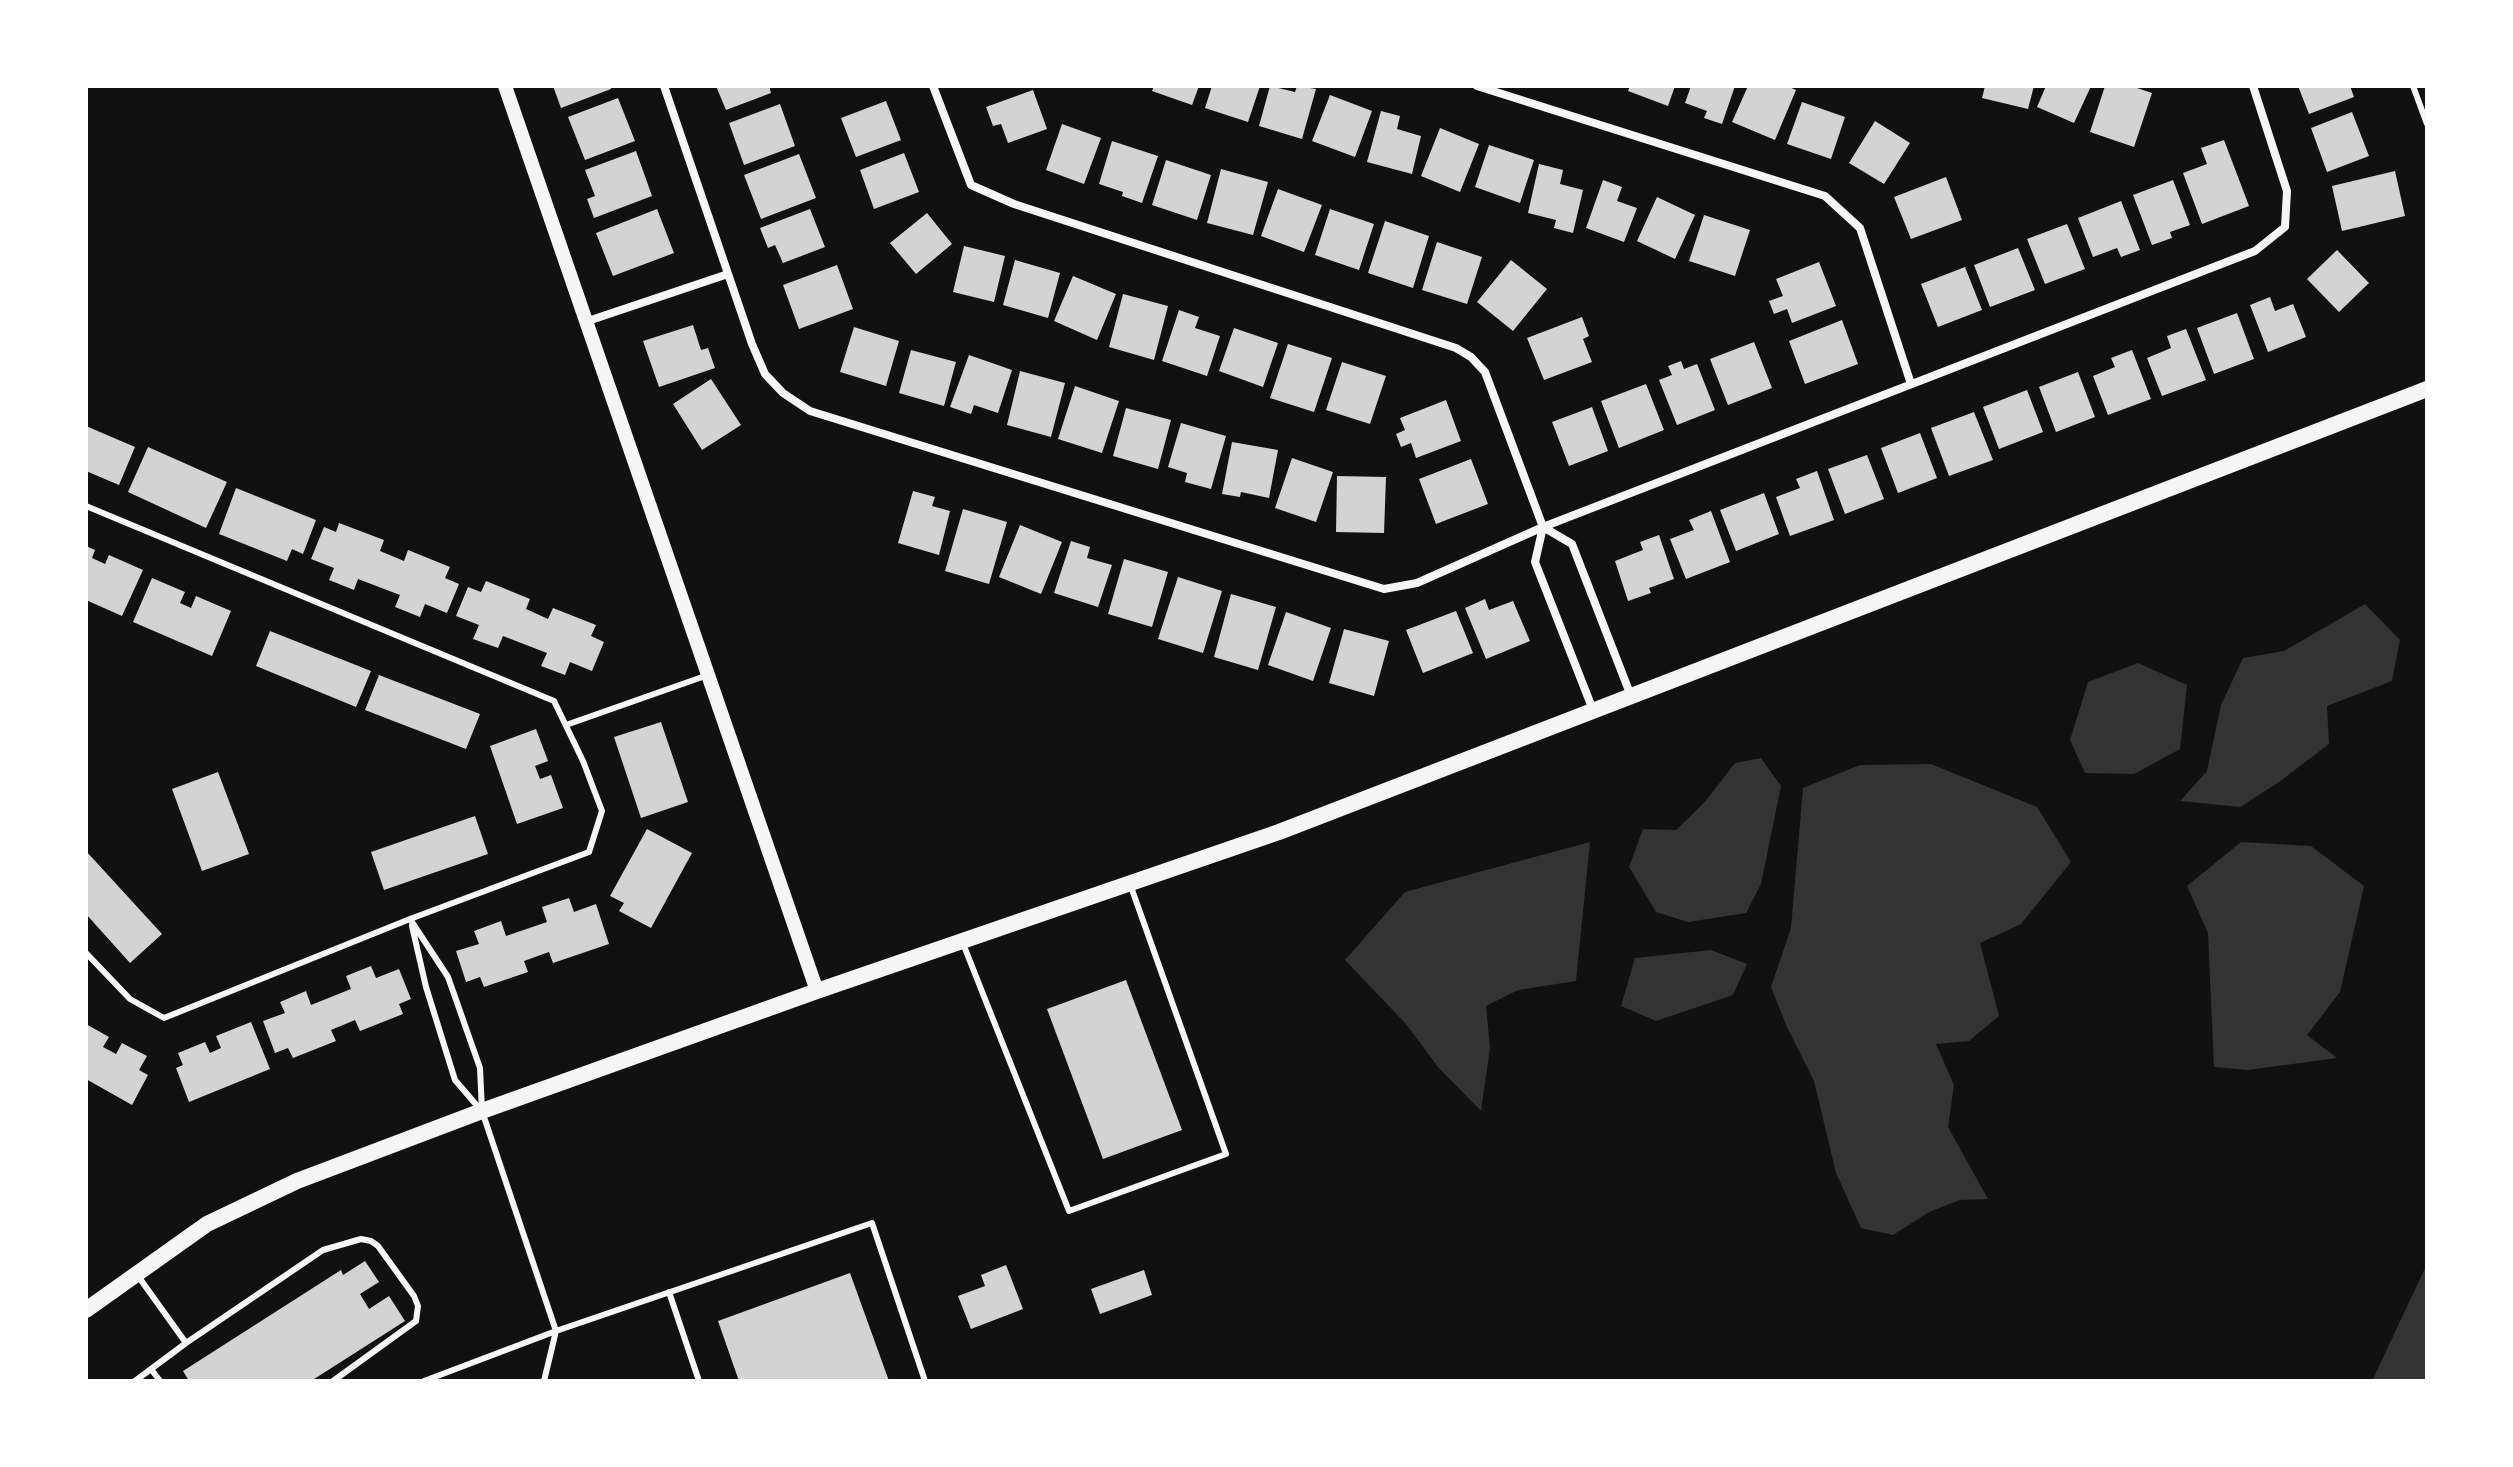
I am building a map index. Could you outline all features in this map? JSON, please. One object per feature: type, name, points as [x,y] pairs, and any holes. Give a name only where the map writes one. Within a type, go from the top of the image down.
[{"type":"main road","points":[[86,1310],[207,1224],[284,1187],[482,1111],[817,991],[1279,832],[2427,389]]},
{"type":"street","points":[[505,86],[817,991]]},
{"type":"street","points":[[664,86],[752,344],[765,374],[792,399],[810,411],[825,416],[1384,589],[1417,583],[1543,527],[2255,251],[2285,227],[2287,191],[2253,86]]},
{"type":"street","points":[[933,86],[971,185],[1014,204],[1456,348],[1471,357],[1485,372],[1543,527],[1535,562],[1593,710]]},
{"type":"street","points":[[1477,86],[1825,196],[1860,228],[1911,384]]},
{"type":"street","points":[[588,321],[728,274]]},
{"type":"street","points":[[1543,527],[1572,544],[1631,696]]},
{"type":"lane","points":[[2413,86],[2427,124]]},
{"type":"lane","points":[[86,506],[554,701],[602,811],[589,852],[410,919],[164,1018],[130,999],[86,953]]},
{"type":"lane","points":[[566,725],[708,675]]},
{"type":"lane","points":[[962,941],[1069,1211],[1226,1154],[1130,883]]},
{"type":"lane","points":[[410,919],[426,987],[455,1080],[482,1111]]},
{"type":"lane","points":[[410,919],[448,977],[480,1068],[482,1111],[556,1331],[544,1381]]},
{"type":"lane","points":[[424,1381],[556,1331],[872,1223],[925,1381]]},
{"type":"lane","points":[[135,1381],[323,1250],[361,1239],[371,1241],[378,1246],[414,1296],[418,1306],[416,1321],[333,1381]]},
{"type":"lane","points":[[135,1274],[186,1343]]},
{"type":"lane","points":[[669,1292],[699,1381]]},
{"type":"lane","points":[[151,1369],[160,1381]]},
{"type":"shaded area","points":[[2365,604],[2400,640],[2392,681],[2327,706],[2329,744],[2240,807],[2180,801],[2207,771],[2221,705],[2243,658],[2284,651]]},
{"type":"shaded area","points":[[2138,663],[2187,685],[2180,749],[2134,774],[2085,773],[2070,740],[2088,682]]},
{"type":"shaded area","points":[[1761,758],[1781,786],[1761,884],[1746,913],[1688,922],[1656,912],[1629,867],[1643,829],[1676,830],[1704,803],[1735,763]]},
{"type":"shaded area","points":[[1931,764],[2037,807],[2071,862],[2021,924],[1980,943],[1999,1016],[1969,1041],[1936,1044],[1954,1085],[1948,1127],[1988,1199],[1960,1200],[1929,1212],[1893,1235],[1861,1228],[1836,1173],[1814,1081],[1771,987],[1791,928],[1803,788],[1860,765]]},
{"type":"shaded area","points":[[1590,842],[1576,981],[1518,990],[1486,1006],[1490,1048],[1481,1111],[1438,1067],[1406,1024],[1345,960],[1405,892]]},
{"type":"shaded area","points":[[2241,842],[2311,846],[2364,886],[2340,992],[2307,1035],[2337,1058],[2248,1070],[2214,1067],[2208,933],[2187,886]]},
{"type":"shaded area","points":[[1711,950],[1747,964],[1733,995],[1656,1021],[1621,1006],[1635,958]]},
{"type":"shaded area","points":[[2427,1264],[2427,1381],[2372,1381]]},
{"type":"building","points":[[553,86],[610,86],[611,89],[561,108]]},
{"type":"building","points":[[716,86],[769,86],[771,93],[726,110]]},
{"type":"building","points":[[1154,86],[1199,86],[1192,105],[1152,91]]},
{"type":"building","points":[[1212,86],[1260,86],[1248,122],[1205,108]]},
{"type":"building","points":[[1270,86],[1295,92],[1297,86],[1316,89],[1302,139],[1259,126]]},
{"type":"building","points":[[1630,86],[1675,86],[1668,106],[1628,91]]},
{"type":"building","points":[[1691,86],[1735,86],[1722,124],[1704,118],[1707,111],[1685,103]]},
{"type":"building","points":[[1748,86],[1787,86],[1796,90],[1775,140],[1732,122]]},
{"type":"building","points":[[1985,86],[2034,86],[2028,109],[1982,98]]},
{"type":"building","points":[[2046,86],[2091,86],[2074,123],[2037,107]]},
{"type":"building","points":[[2105,86],[2131,86],[2152,93],[2134,147],[2090,132]]},
{"type":"building","points":[[2298,86],[2350,86],[2354,97],[2309,114]]},
{"type":"building","points":[[1033,90],[1047,129],[1008,143],[1001,124],[993,126],[986,107]]},
{"type":"building","points":[[1330,95],[1372,111],[1355,157],[1312,141]]},
{"type":"building","points":[[618,98],[635,141],[585,160],[568,117]]},
{"type":"building","points":[[886,101],[901,140],[856,157],[841,118]]},
{"type":"building","points":[[1802,102],[1845,117],[1831,159],[1787,144]]},
{"type":"building","points":[[780,104],[795,146],[744,165],[729,123]]},
{"type":"building","points":[[1381,111],[1400,116],[1397,129],[1421,136],[1412,174],[1367,162]]},
{"type":"building","points":[[2352,112],[2369,156],[2327,172],[2311,128]]},
{"type":"building","points":[[1875,121],[1910,143],[1884,184],[1849,163]]},
{"type":"building","points":[[1062,124],[1101,138],[1084,184],[1046,170]]},
{"type":"building","points":[[1440,128],[1479,144],[1460,192],[1421,176]]},
{"type":"building","points":[[2224,140],[2249,206],[2202,224],[2183,173],[2207,164],[2201,148]]},
{"type":"building","points":[[1112,141],[1158,156],[1142,203],[1099,184]]},
{"type":"building","points":[[1489,145],[1534,160],[1520,203],[1475,187]]},
{"type":"building","points":[[636,151],[652,196],[594,218],[587,199],[595,196],[585,170]]},
{"type":"building","points":[[904,153],[919,192],[874,209],[860,170]]},
{"type":"building","points":[[799,154],[816,198],[761,219],[744,175]]},
{"type":"building","points":[[1166,160],[1211,175],[1197,220],[1152,205]]},
{"type":"building","points":[[1539,164],[1563,170],[1560,184],[1583,190],[1573,233],[1554,228],[1556,220],[1528,213]]},
{"type":"building","points":[[1221,169],[1268,182],[1253,235],[1207,223]]},
{"type":"building","points":[[2395,171],[2405,216],[2342,231],[2332,186]]},
{"type":"building","points":[[1946,177],[1962,220],[1911,239],[1894,197]]},
{"type":"building","points":[[1603,180],[1622,187],[1617,201],[1637,208],[1624,242],[1586,228]]},
{"type":"building","points":[[2173,180],[2190,225],[2170,232],[2172,238],[2152,245],[2133,195]]},
{"type":"building","points":[[1278,189],[1322,205],[1304,252],[1261,236]]},
{"type":"building","points":[[1657,197],[1695,215],[1675,259],[1637,241]]},
{"type":"building","points":[[2121,201],[2140,250],[2121,257],[2117,248],[2093,257],[2078,218]]},
{"type":"building","points":[[657,209],[674,253],[613,276],[596,233]]},
{"type":"building","points":[[810,209],[825,247],[783,263],[775,245],[768,248],[760,228]]},
{"type":"building","points":[[1330,209],[1374,224],[1359,270],[1315,255]]},
{"type":"building","points":[[927,213],[952,244],[916,274],[890,243]]},
{"type":"building","points":[[1704,215],[1750,230],[1735,276],[1689,261]]},
{"type":"building","points":[[1385,221],[1429,236],[1413,288],[1368,273]]},
{"type":"building","points":[[2067,224],[2085,269],[2045,284],[2027,239]]},
{"type":"building","points":[[1437,242],[1482,257],[1467,304],[1422,290]]},
{"type":"building","points":[[964,246],[1005,256],[994,302],[953,292]]},
{"type":"building","points":[[2018,248],[2035,290],[1990,307],[1974,265]]},
{"type":"building","points":[[2337,250],[2369,283],[2339,312],[2307,279]]},
{"type":"building","points":[[1015,260],[1060,273],[1048,318],[1003,305]]},
{"type":"building","points":[[1511,260],[1547,289],[1513,331],[1477,302]]},
{"type":"building","points":[[1819,262],[1836,306],[1792,323],[1787,309],[1774,314],[1769,301],[1783,296],[1776,279]]},
{"type":"building","points":[[837,265],[853,309],[799,329],[783,285]]},
{"type":"building","points":[[1965,267],[1982,310],[1938,327],[1921,284]]},
{"type":"building","points":[[1073,276],[1116,294],[1097,340],[1054,321]]},
{"type":"building","points":[[1123,294],[1168,306],[1154,360],[1109,347]]},
{"type":"building","points":[[2270,297],[2275,311],[2293,304],[2306,337],[2268,352],[2250,305]]},
{"type":"building","points":[[1179,310],[1199,317],[1195,328],[1220,336],[1207,376],[1162,361]]},
{"type":"building","points":[[2237,313],[2254,359],[2214,374],[2197,328]]},
{"type":"building","points":[[1582,317],[1589,336],[1583,339],[1592,362],[1544,380],[1527,338]]},
{"type":"building","points":[[1842,320],[1858,364],[1805,384],[1789,341]]},
{"type":"building","points":[[693,325],[701,350],[708,348],[715,368],[659,387],[643,341]]},
{"type":"building","points":[[854,327],[899,341],[886,386],[840,372]]},
{"type":"building","points":[[1234,328],[1278,343],[1263,387],[1219,371]]},
{"type":"building","points":[[2186,329],[2206,380],[2162,396],[2147,358],[2171,348],[2167,336]]},
{"type":"building","points":[[1754,342],[1772,388],[1728,405],[1710,359]]},
{"type":"building","points":[[1288,344],[1332,358],[1314,412],[1270,398]]},
{"type":"building","points":[[911,350],[956,362],[944,406],[899,393]]},
{"type":"building","points":[[2132,350],[2151,399],[2108,415],[2093,376],[2115,367],[2111,358]]},
{"type":"building","points":[[969,355],[1012,370],[998,413],[974,405],[971,414],[950,407]]},
{"type":"building","points":[[1681,361],[1684,369],[1697,364],[1715,410],[1677,425],[1659,380],[1672,375],[1668,366]]},
{"type":"building","points":[[1342,362],[1386,376],[1370,424],[1326,410]]},
{"type":"building","points":[[1020,371],[1065,383],[1051,437],[1007,425]]},
{"type":"building","points":[[2078,372],[2095,417],[2056,432],[2039,387]]},
{"type":"building","points":[[711,379],[741,425],[702,450],[673,404]]},
{"type":"building","points":[[1646,384],[1664,430],[1619,448],[1601,401]]},
{"type":"building","points":[[1075,386],[1119,401],[1102,453],[1058,439]]},
{"type":"building","points":[[2027,390],[2043,432],[1999,449],[1983,407]]},
{"type":"building","points":[[1446,400],[1461,441],[1416,458],[1411,443],[1401,447],[1396,434],[1405,430],[1400,418]]},
{"type":"building","points":[[1592,407],[1608,451],[1569,466],[1552,422]]},
{"type":"building","points":[[1126,408],[1171,420],[1158,469],[1113,456]]},
{"type":"building","points":[[1974,412],[1993,460],[1949,476],[1931,428]]},
{"type":"building","points":[[1181,423],[1226,436],[1211,489],[1185,482],[1187,473],[1168,467]]},
{"type":"building","points":[[86,426],[135,447],[119,485],[86,471]]},
{"type":"building","points":[[1920,433],[1937,478],[1898,493],[1881,448]]},
{"type":"building","points":[[1232,442],[1278,450],[1269,498],[1241,492],[1240,497],[1222,494]]},
{"type":"building","points":[[148,447],[227,482],[206,528],[128,492]]},
{"type":"building","points":[[1867,455],[1884,499],[1845,514],[1828,469]]},
{"type":"building","points":[[1292,458],[1333,472],[1316,522],[1275,508]]},
{"type":"building","points":[[1471,459],[1488,504],[1436,524],[1419,479]]},
{"type":"building","points":[[1817,471],[1834,520],[1790,536],[1776,497],[1800,488],[1796,479]]},
{"type":"building","points":[[1337,476],[1386,477],[1384,533],[1336,532]]},
{"type":"building","points":[[236,488],[316,520],[303,554],[292,549],[287,561],[219,534]]},
{"type":"building","points":[[913,491],[935,497],[932,506],[950,511],[939,555],[898,543]]},
{"type":"building","points":[[1764,493],[1779,534],[1736,551],[1720,510]]},
{"type":"building","points":[[963,509],[1007,522],[989,584],[945,571]]},
{"type":"building","points":[[1711,511],[1730,562],[1686,579],[1670,539],[1694,530],[1689,520]]},
{"type":"building","points":[[339,523],[384,540],[380,551],[404,561],[408,550],[450,567],[445,578],[459,584],[447,613],[425,604],[420,617],[395,607],[400,595],[358,579],[354,590],[329,580],[334,568],[311,559],[324,527],[336,532]]},
{"type":"building","points":[[1020,525],[1062,542],[1041,594],[999,577]]},
{"type":"building","points":[[1659,535],[1674,579],[1649,588],[1651,593],[1628,601],[1615,561],[1643,550],[1640,542]]},
{"type":"building","points":[[1071,541],[1090,547],[1087,558],[1112,565],[1098,607],[1054,593]]},
{"type":"building","points":[[86,546],[95,550],[92,558],[105,564],[109,555],[143,570],[122,616],[86,600]]},
{"type":"building","points":[[1124,559],[1168,572],[1152,627],[1108,614]]},
{"type":"building","points":[[1178,577],[1222,591],[1203,653],[1158,639]]},
{"type":"building","points":[[152,578],[185,592],[180,603],[191,608],[196,596],[231,611],[212,656],[133,622]]},
{"type":"building","points":[[486,581],[530,599],[526,609],[548,619],[553,608],[596,625],[591,636],[604,642],[592,671],[570,662],[565,675],[541,666],[547,653],[503,636],[498,648],[473,639],[479,625],[456,616],[468,587],[481,592]]},
{"type":"building","points":[[1231,594],[1276,607],[1258,670],[1214,657]]},
{"type":"building","points":[[1485,599],[1489,610],[1513,601],[1530,641],[1486,659],[1465,608]]},
{"type":"building","points":[[1456,611],[1473,653],[1423,673],[1406,630]]},
{"type":"building","points":[[1286,612],[1331,628],[1313,681],[1268,665]]},
{"type":"building","points":[[1344,629],[1389,641],[1374,696],[1329,683]]},
{"type":"building","points":[[270,631],[371,671],[356,707],[256,666]]},
{"type":"building","points":[[379,675],[480,714],[466,749],[365,710]]},
{"type":"building","points":[[661,722],[688,802],[641,818],[614,737]]},
{"type":"building","points":[[536,729],[548,761],[535,766],[540,779],[551,775],[563,808],[517,824],[490,746]]},
{"type":"building","points":[[218,772],[249,854],[202,871],[172,789]]},
{"type":"building","points":[[475,816],[488,854],[384,890],[371,852]]},
{"type":"building","points":[[647,829],[692,853],[651,928],[619,911],[624,903],[610,896]]},
{"type":"building","points":[[86,851],[162,934],[130,963],[86,914]]},
{"type":"building","points":[[569,898],[574,912],[596,904],[609,944],[553,963],[549,952],[524,961],[528,972],[484,987],[480,977],[466,982],[456,951],[479,944],[474,931],[501,921],[506,936],[547,922],[542,907]]},
{"type":"building","points":[[371,966],[376,978],[399,969],[411,999],[399,1004],[403,1014],[360,1031],[355,1020],[331,1030],[336,1041],[293,1058],[288,1048],[275,1053],[263,1021],[285,1013],[280,1002],[306,991],[311,1005],[351,989],[346,976]]},
{"type":"building","points":[[1126,980],[1182,1130],[1103,1159],[1047,1009]]},
{"type":"building","points":[[251,1022],[270,1069],[189,1102],[176,1068],[183,1065],[178,1053],[205,1042],[210,1053],[221,1048],[216,1036]]},
{"type":"building","points":[[86,1024],[109,1037],[103,1047],[116,1054],[122,1043],[147,1056],[139,1070],[148,1075],[132,1105],[86,1079]]},
{"type":"building","points":[[365,1261],[379,1282],[360,1294],[369,1309],[389,1296],[405,1321],[311,1381],[189,1381],[183,1371],[341,1270],[343,1275]]},
{"type":"building","points":[[1006,1265],[1023,1309],[971,1329],[958,1296],[985,1286],[981,1275]]},
{"type":"building","points":[[1144,1270],[1152,1295],[1100,1314],[1091,1289]]},
{"type":"building","points":[[850,1273],[889,1381],[739,1381],[718,1321]]}]
